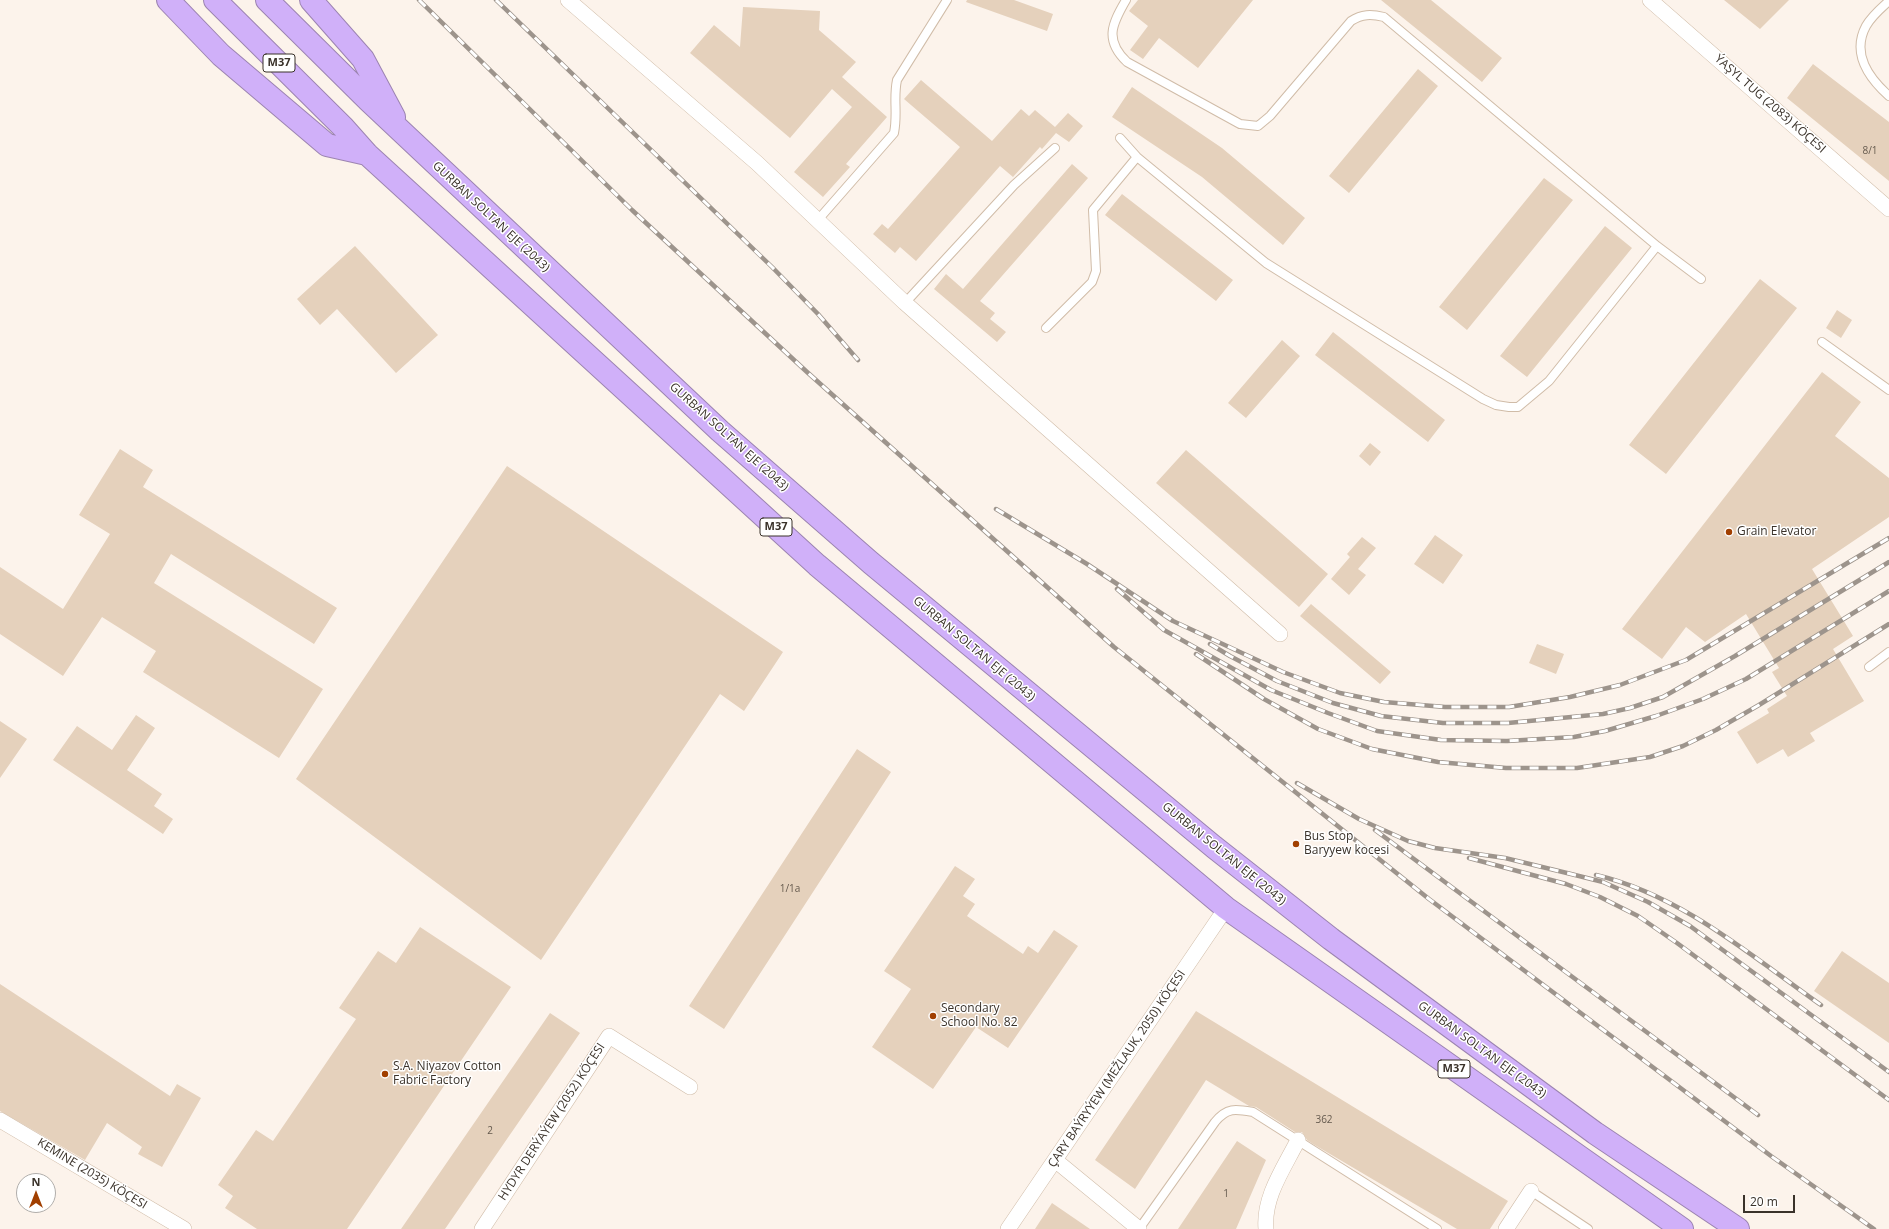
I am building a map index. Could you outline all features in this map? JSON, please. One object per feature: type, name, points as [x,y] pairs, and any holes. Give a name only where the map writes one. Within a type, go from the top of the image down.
[{"type":"highway","points":[[168,0],[222,55],[327,145],[367,154]]},
{"type":"highway","name":"M37","points":[[215,0],[343,127],[367,154],[817,565],[1226,908],[1682,1229]]},
{"type":"highway","name":"GURBAN SOLTAN EJE (2043)","points":[[267,0],[403,134],[720,431],[871,563],[1214,847],[1331,939],[1595,1133],[1738,1229]]},
{"type":"highway","points":[[311,0],[363,59],[403,134]]},
{"type":"street","points":[[568,0],[757,163],[905,303],[1280,634]]},
{"type":"street","name":"ÝAŞYL TUG (2083) KÖÇESI","points":[[1650,0],[1889,209]]},
{"type":"street","name":"ÇARY BAÝRYÝEW (MEŽLAUK, 2050) KÖÇESI","points":[[1008,1229],[1226,908]]},
{"type":"street","name":"HYDYR DERÝAÝEW (2052) KÖÇESI","points":[[482,1229],[609,1036],[690,1087]]},
{"type":"street","name":"KEMINE (2035) KÖÇESI","points":[[0,1120],[184,1229]]},
{"type":"street","points":[[1266,1229],[1265,1214],[1268,1200],[1298,1140]]},
{"type":"street","points":[[1055,1160],[1139,1229]]},
{"type":"street","points":[[1506,1229],[1531,1191]]},
{"type":"lane","points":[[817,221],[894,133],[897,118],[894,94],[897,80],[946,0]]},
{"type":"lane","points":[[1126,0],[1116,17],[1112,28],[1112,40],[1117,52],[1127,62],[1240,124],[1258,126],[1270,116],[1351,22],[1359,16],[1371,14],[1384,17],[1657,246],[1700,279]]},
{"type":"lane","points":[[1889,1],[1866,26],[1861,40],[1860,53],[1866,70],[1875,84],[1889,96]]},
{"type":"lane","points":[[1120,138],[1137,157],[1266,263],[1483,399],[1496,405],[1518,407],[1549,381],[1657,246]]},
{"type":"lane","points":[[905,303],[1014,185],[1055,148]]},
{"type":"lane","points":[[1046,328],[1092,282],[1096,271],[1093,210],[1137,157]]},
{"type":"lane","points":[[1822,342],[1889,390]]},
{"type":"lane","points":[[1869,667],[1889,652]]},
{"type":"lane","points":[[1139,1229],[1221,1114],[1233,1110],[1253,1112],[1437,1229]]},
{"type":"lane","points":[[1531,1191],[1588,1229]]},
{"type":"building","points":[[967,0],[1014,0],[1053,14],[1047,31],[966,2]]},
{"type":"building","points":[[1138,0],[1253,0],[1198,68],[1159,38],[1143,59],[1130,50],[1148,26],[1129,11]]},
{"type":"building","points":[[1381,0],[1431,0],[1502,58],[1482,82]]},
{"type":"building","points":[[1724,0],[1789,0],[1760,29]]},
{"type":"building","points":[[743,7],[820,11],[819,30],[856,62],[842,77],[887,117],[846,164],[850,167],[823,197],[794,172],[852,107],[832,89],[790,138],[690,53],[714,25],[740,47]]},
{"type":"building","points":[[1813,64],[1889,122],[1889,181],[1787,98]]},
{"type":"building","points":[[1418,69],[1438,86],[1349,193],[1329,176]]},
{"type":"building","points":[[921,80],[992,141],[1021,109],[1029,116],[1035,110],[1055,127],[1068,113],[1083,126],[1069,142],[1056,133],[1042,149],[1040,147],[1013,177],[1000,166],[916,261],[900,247],[895,253],[873,234],[882,224],[888,229],[960,147],[904,99]]},
{"type":"building","points":[[1132,87],[1222,148],[1305,218],[1283,245],[1202,177],[1112,117]]},
{"type":"building","points":[[1072,164],[1088,178],[980,301],[995,313],[990,319],[1006,332],[997,342],[934,289],[946,274],[963,289]]},
{"type":"building","points":[[1544,178],[1573,200],[1467,330],[1439,307]]},
{"type":"building","points":[[1122,194],[1233,280],[1216,301],[1105,215]]},
{"type":"building","points":[[1605,226],[1632,248],[1527,377],[1500,356]]},
{"type":"building","points":[[355,246],[438,335],[396,373],[337,309],[320,325],[297,299]]},
{"type":"building","points":[[1760,279],[1797,308],[1666,474],[1629,445]]},
{"type":"building","points":[[1837,310],[1852,320],[1841,338],[1826,328]]},
{"type":"building","points":[[1333,332],[1445,420],[1428,442],[1315,355]]},
{"type":"building","points":[[1282,340],[1300,356],[1246,418],[1228,403]]},
{"type":"building","points":[[1822,372],[1861,402],[1835,436],[1889,478],[1889,517],[1812,569],[1853,636],[1833,649],[1864,701],[1810,733],[1815,741],[1788,757],[1783,749],[1757,764],[1737,732],[1769,713],[1767,709],[1787,696],[1772,672],[1779,668],[1746,614],[1705,642],[1686,627],[1662,659],[1622,629]]},
{"type":"building","points":[[1370,443],[1381,452],[1370,466],[1359,456]]},
{"type":"building","points":[[120,449],[153,470],[143,487],[337,608],[314,644],[171,554],[154,583],[323,689],[279,758],[143,672],[156,651],[102,617],[63,676],[0,634],[0,567],[63,609],[110,534],[79,515]]},
{"type":"building","points":[[1186,450],[1328,574],[1299,607],[1156,483]]},
{"type":"building","points":[[507,466],[783,652],[744,711],[720,694],[541,960],[296,779]]},
{"type":"building","points":[[1435,535],[1463,555],[1443,584],[1414,564]]},
{"type":"building","points":[[1362,537],[1376,548],[1358,569],[1366,575],[1349,595],[1331,579],[1350,557],[1347,554]]},
{"type":"building","points":[[1311,604],[1391,672],[1380,684],[1300,616]]},
{"type":"building","points":[[1537,644],[1564,654],[1556,674],[1529,663]]},
{"type":"building","points":[[136,715],[155,728],[127,770],[162,794],[154,806],[173,819],[163,834],[53,760],[77,726],[112,750]]},
{"type":"building","points":[[0,721],[27,739],[0,778]]},
{"type":"building","points":[[857,749],[891,772],[724,1029],[689,1006]]},
{"type":"building","points":[[955,866],[975,879],[963,896],[975,904],[967,916],[1023,954],[1028,946],[1038,953],[1054,930],[1078,946],[1008,1048],[976,1027],[933,1089],[872,1047],[911,989],[884,971]]},
{"type":"building","name":"S.A. Niyazov Cotton Fabric Factory","points":[[420,927],[511,987],[347,1229],[257,1229],[225,1208],[233,1196],[218,1185],[256,1130],[273,1141],[356,1019],[339,1008],[378,951],[396,963]]},
{"type":"building","points":[[1842,951],[1889,983],[1889,1043],[1814,991]]},
{"type":"building","points":[[0,984],[170,1096],[177,1084],[201,1098],[162,1167],[138,1154],[142,1147],[107,1123],[85,1160],[0,1111]]},
{"type":"building","points":[[1196,1011],[1508,1201],[1490,1229],[1457,1229],[1313,1144],[1307,1140],[1302,1132],[1295,1132],[1256,1107],[1249,1106],[1206,1080],[1135,1189],[1095,1160]]},
{"type":"building","points":[[550,1013],[580,1033],[445,1229],[401,1229]]},
{"type":"building","points":[[1237,1141],[1266,1160],[1236,1229],[1178,1229]]},
{"type":"building","points":[[1052,1203],[1090,1229],[1035,1229]]},
{"type":"railway","points":[[419,0],[632,210],[807,372],[1114,647],[1429,899],[1771,1156],[1874,1229]]},
{"type":"railway","points":[[496,0],[772,267],[818,314],[858,360]]},
{"type":"railway","points":[[996,509],[1087,564],[1173,621],[1283,672],[1340,693],[1384,702],[1445,707],[1509,707],[1570,697],[1620,685],[1686,660],[1889,538]]},
{"type":"railway","points":[[1210,644],[1277,681],[1333,703],[1381,716],[1443,723],[1508,723],[1603,714],[1630,708],[1663,697],[1735,656],[1889,562]]},
{"type":"railway","points":[[1117,589],[1164,630],[1271,690],[1328,713],[1377,731],[1441,740],[1507,741],[1574,737],[1605,731],[1656,716],[1703,699],[1746,679],[1889,591]]},
{"type":"railway","points":[[1196,654],[1264,699],[1318,729],[1372,749],[1438,762],[1506,768],[1577,768],[1650,757],[1683,746],[1716,730],[1759,705],[1889,624]]},
{"type":"railway","points":[[1297,783],[1359,819],[1408,841],[1435,848],[1505,858],[1603,882],[1648,902],[1690,926],[1889,1072]]},
{"type":"railway","points":[[1375,830],[1758,1115]]},
{"type":"railway","points":[[1469,858],[1566,884],[1600,897],[1638,916],[1677,943],[1889,1100]]},
{"type":"railway","points":[[1596,875],[1627,884],[1686,912],[1741,947],[1821,1005]]},
{"type":"place","name":"Grain Elevator","points":[[1729,532]]},
{"type":"place","name":"Bus Stop Baryyew kocesi","points":[[1296,844]]},
{"type":"place","name":"Secondary School No. 82","points":[[933,1016]]},
{"type":"place","name":"S.A. Niyazov Cotton Fabric Factory","points":[[385,1074]]}]
